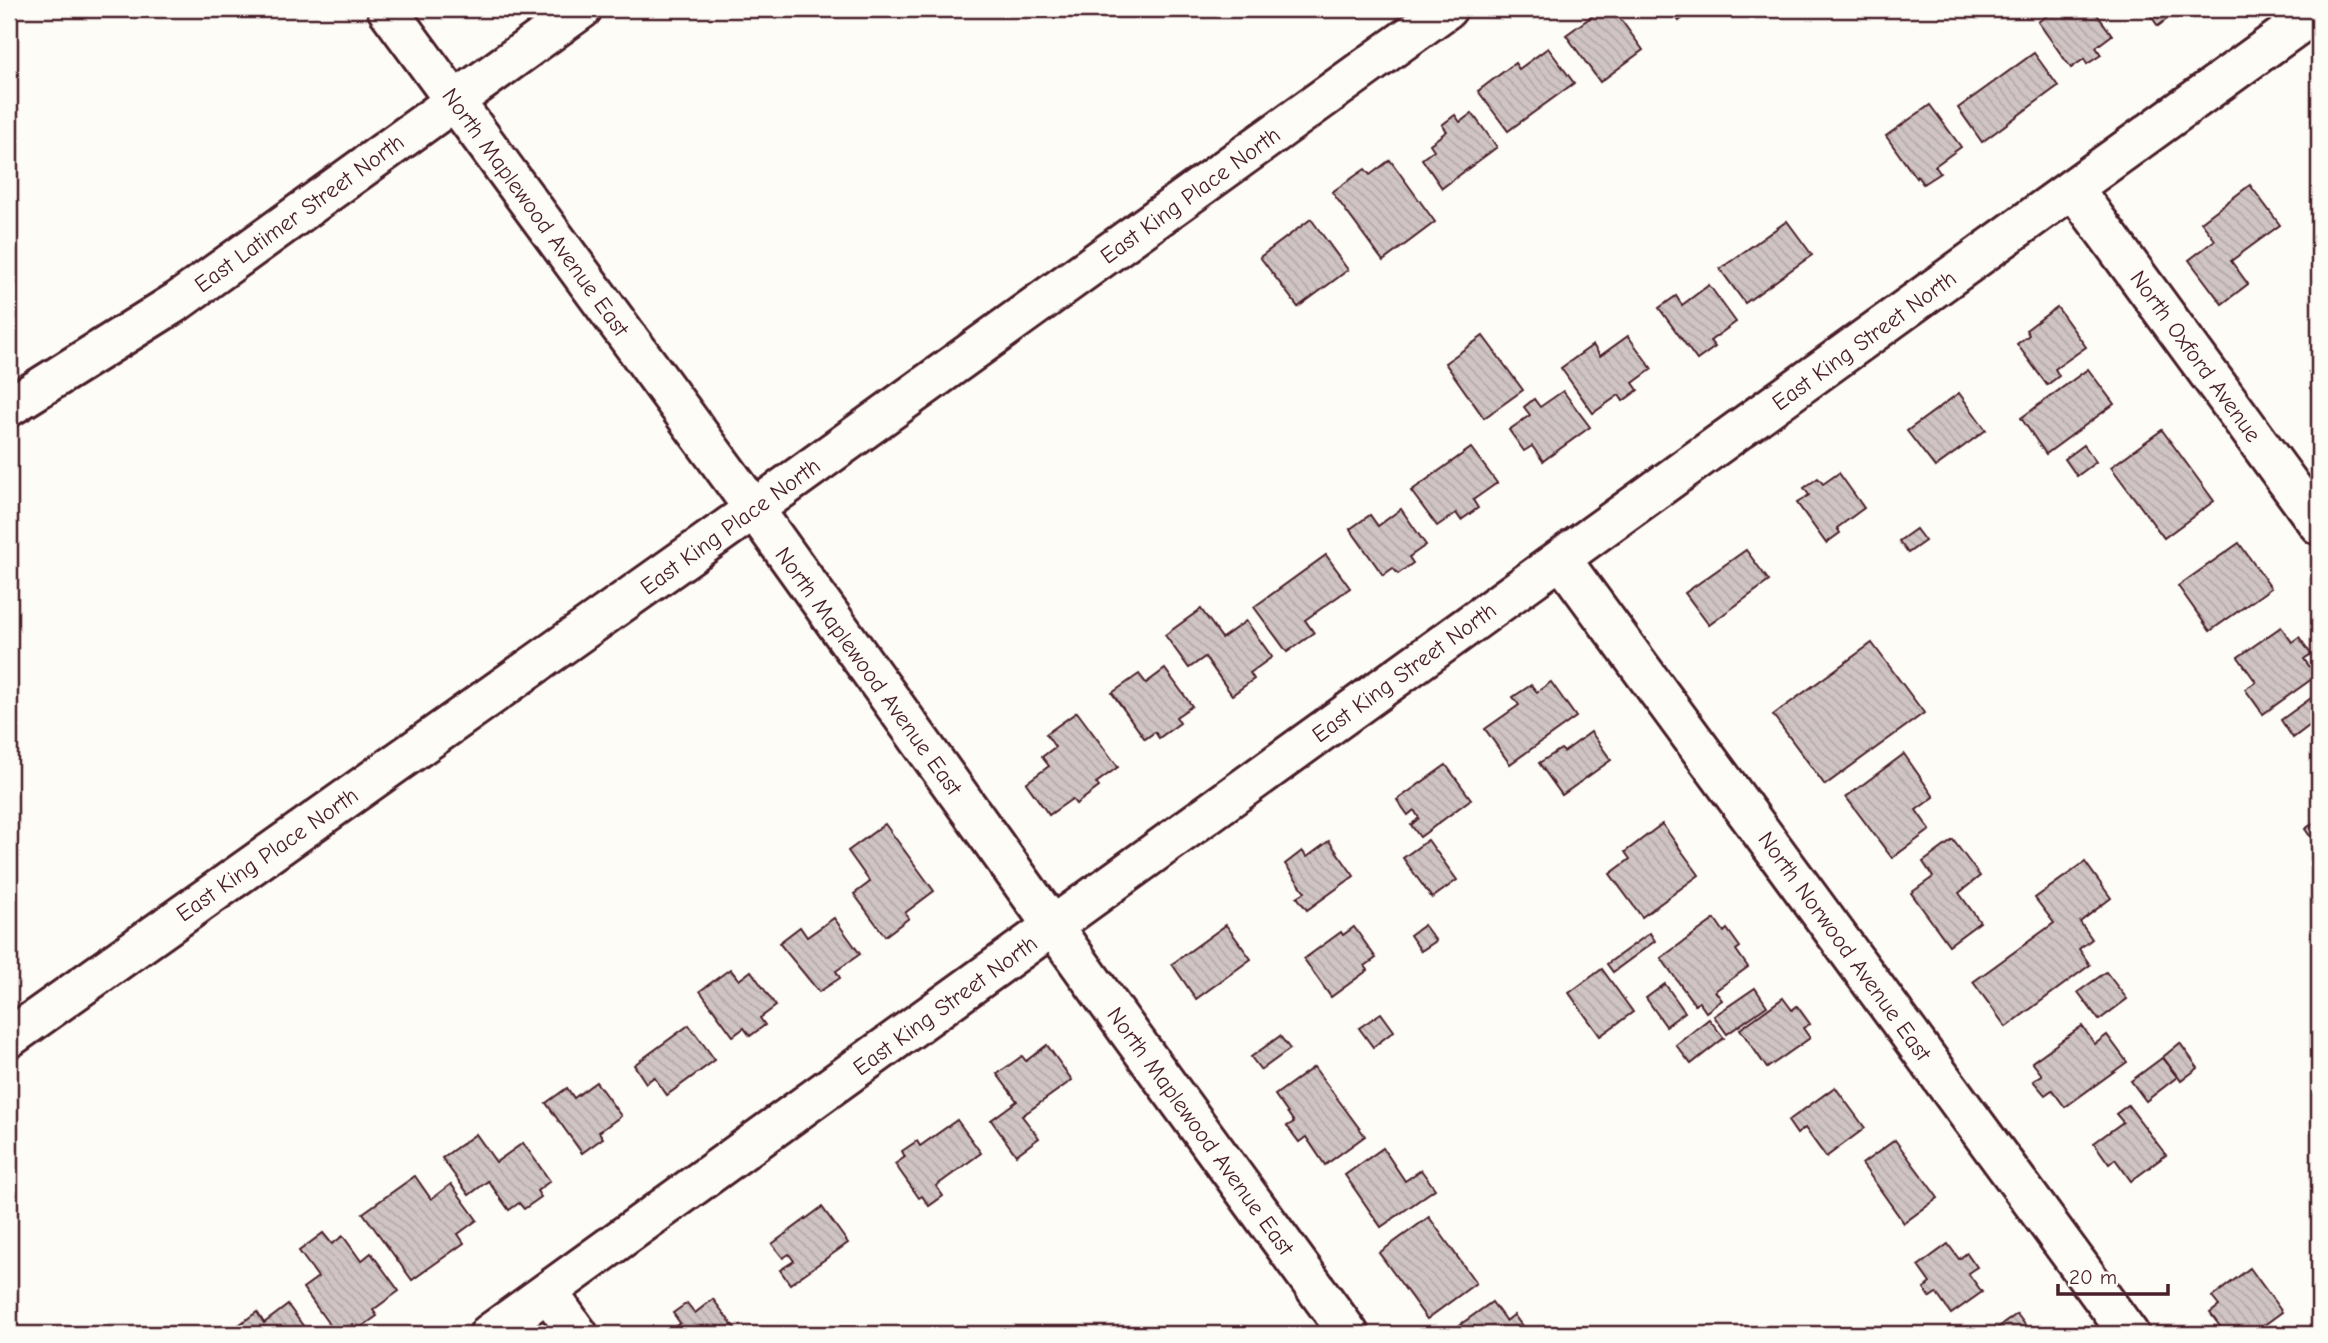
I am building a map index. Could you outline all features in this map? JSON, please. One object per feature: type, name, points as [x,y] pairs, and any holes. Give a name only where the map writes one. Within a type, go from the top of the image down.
[{"type":"street","name":"North Maplewood Avenue East","points":[[387,9],[754,509],[1349,1334]]},
{"type":"street","name":"East Latimer Street North","points":[[9,407],[178,301],[582,9]]},
{"type":"street","name":"East King Place North","points":[[9,1038],[754,509],[1447,9]]},
{"type":"street","name":"East King Street North","points":[[489,1334],[2319,10]]},
{"type":"street","name":"North Oxford Avenue","points":[[2073,188],[2319,525]]},
{"type":"street","name":"North Norwood Avenue East","points":[[1561,559],[2129,1334]]},
{"type":"street","points":[[548,1292],[578,1334]]},
{"type":"building","points":[[1602,9],[1613,9],[1643,50],[1600,82],[1566,35]]},
{"type":"building","points":[[1670,9],[1694,9],[1679,21]]},
{"type":"building","points":[[2056,9],[2063,9],[2068,16],[2078,9],[2093,9],[2112,35],[2096,47],[2101,55],[2087,64],[2084,59],[2071,68],[2038,22]]},
{"type":"building","points":[[2146,9],[2178,9],[2179,10],[2158,26]]},
{"type":"building","points":[[1548,48],[1574,83],[1508,131],[1478,91],[1515,63],[1519,69]]},
{"type":"building","points":[[2034,53],[2058,86],[1982,142],[1958,108]]},
{"type":"building","points":[[1930,105],[1961,147],[1935,166],[1940,173],[1923,184],[1886,136]]},
{"type":"building","points":[[1472,113],[1497,147],[1442,188],[1422,159],[1434,150],[1430,144],[1447,131],[1442,125],[1455,115],[1460,122]]},
{"type":"building","points":[[2319,116],[2319,131],[2312,121]]},
{"type":"building","points":[[1390,160],[1435,222],[1383,261],[1332,192],[1365,169],[1370,175]]},
{"type":"building","points":[[2250,185],[2280,225],[2231,261],[2248,284],[2222,304],[2189,260],[2215,240],[2201,222]]},
{"type":"building","points":[[1311,219],[1348,270],[1298,307],[1260,257]]},
{"type":"building","points":[[1787,221],[1812,255],[1745,303],[1720,269]]},
{"type":"building","points":[[1709,285],[1736,322],[1710,341],[1715,347],[1697,360],[1659,308],[1676,296],[1682,305]]},
{"type":"building","points":[[2057,307],[2086,347],[2055,369],[2059,376],[2047,385],[2017,344],[2029,335],[2026,330]]},
{"type":"building","points":[[1483,336],[1523,390],[1484,418],[1445,363]]},
{"type":"building","points":[[1628,336],[1652,369],[1633,383],[1638,390],[1623,401],[1619,395],[1593,413],[1561,368],[1593,345],[1600,356]]},
{"type":"building","points":[[2319,364],[2319,400],[2310,388],[2318,383],[2309,372]]},
{"type":"building","points":[[2088,369],[2114,404],[2046,454],[2021,418]]},
{"type":"building","points":[[1563,391],[1590,427],[1543,461],[1532,446],[1524,451],[1509,430],[1530,415],[1524,407],[1534,399],[1540,407]]},
{"type":"building","points":[[1959,393],[1986,430],[1935,467],[1907,431]]},
{"type":"building","points":[[2162,430],[2214,501],[2164,538],[2111,467]]},
{"type":"building","points":[[2084,445],[2096,462],[2077,476],[2065,459]]},
{"type":"building","points":[[1471,448],[1497,483],[1473,500],[1478,508],[1461,520],[1456,513],[1437,526],[1411,491]]},
{"type":"building","points":[[1839,473],[1864,508],[1837,528],[1840,533],[1826,543],[1797,503],[1809,495],[1804,488],[1818,478],[1823,484]]},
{"type":"building","points":[[1401,509],[1426,545],[1409,557],[1413,563],[1398,574],[1393,568],[1383,575],[1350,529],[1370,515],[1378,526]]},
{"type":"building","points":[[1916,529],[1925,541],[1908,553],[1899,541]]},
{"type":"building","points":[[2239,543],[2271,588],[2210,631],[2178,586]]},
{"type":"building","points":[[1746,550],[1769,581],[1709,625],[1685,593]]},
{"type":"building","points":[[1326,555],[1350,588],[1305,620],[1314,633],[1287,652],[1254,607]]},
{"type":"building","points":[[1201,609],[1222,638],[1246,621],[1272,657],[1250,673],[1254,679],[1232,695],[1205,657],[1189,668],[1165,635]]},
{"type":"building","points":[[2281,627],[2292,642],[2299,637],[2311,654],[2304,659],[2316,676],[2263,714],[2245,689],[2256,682],[2238,657]]},
{"type":"building","points":[[1872,643],[1924,713],[1825,785],[1773,715]]},
{"type":"building","points":[[1165,669],[1192,706],[1176,717],[1180,723],[1159,738],[1155,732],[1145,739],[1112,693],[1139,674],[1146,683]]},
{"type":"building","points":[[1551,682],[1576,717],[1510,764],[1485,729],[1519,705],[1513,697],[1531,685],[1537,692]]},
{"type":"building","points":[[2314,696],[2319,703],[2319,740],[2309,726],[2293,738],[2281,720]]},
{"type":"building","points":[[1077,712],[1118,767],[1096,783],[1099,787],[1076,804],[1072,799],[1049,815],[1026,783],[1049,766],[1042,757],[1055,747],[1046,734]]},
{"type":"building","points":[[1591,732],[1611,760],[1562,795],[1539,763],[1561,749],[1564,752]]},
{"type":"building","points":[[1904,754],[1934,797],[1916,810],[1930,830],[1892,858],[1846,797]]},
{"type":"building","points":[[1446,765],[1471,799],[1420,837],[1411,825],[1419,818],[1414,810],[1408,815],[1397,800]]},
{"type":"building","points":[[2319,819],[2319,849],[2305,829]]},
{"type":"building","points":[[885,824],[934,891],[905,913],[909,918],[885,936],[854,894],[870,882],[848,851]]},
{"type":"building","points":[[1662,824],[1699,875],[1642,917],[1610,874],[1630,859],[1625,852]]},
{"type":"building","points":[[1428,840],[1457,880],[1432,898],[1403,858]]},
{"type":"building","points":[[1953,840],[1980,876],[1959,893],[1980,922],[1949,945],[1911,893],[1933,877],[1923,862]]},
{"type":"building","points":[[1329,841],[1354,876],[1307,910],[1297,897],[1305,892],[1285,864],[1302,851],[1307,857]]},
{"type":"building","points":[[2085,862],[2111,898],[2080,922],[2092,939],[2079,949],[2090,965],[2006,1027],[1973,982],[2054,923],[2035,898]]},
{"type":"building","points":[[834,918],[860,954],[836,971],[840,978],[819,992],[779,943],[800,927],[807,937]]},
{"type":"building","points":[[1715,919],[1724,932],[1727,929],[1740,947],[1736,950],[1748,967],[1715,991],[1722,1000],[1706,1012],[1699,1002],[1695,1005],[1661,958]]},
{"type":"building","points":[[1226,925],[1251,959],[1196,999],[1172,964]]},
{"type":"building","points":[[1424,925],[1436,941],[1421,951],[1410,935]]},
{"type":"building","points":[[1354,927],[1376,958],[1365,966],[1368,970],[1331,997],[1304,959],[1341,932],[1343,935]]},
{"type":"building","points":[[1650,933],[1655,941],[1613,972],[1607,964]]},
{"type":"building","points":[[730,969],[739,980],[751,971],[776,1006],[760,1018],[765,1025],[750,1036],[744,1028],[733,1036],[700,991]]},
{"type":"building","points":[[1602,969],[1633,1012],[1600,1036],[1569,993]]},
{"type":"building","points":[[2106,972],[2127,999],[2099,1020],[2078,992]]},
{"type":"building","points":[[1665,984],[1685,1012],[1666,1026],[1646,998]]},
{"type":"building","points":[[1755,988],[1767,1006],[1727,1034],[1714,1016]]},
{"type":"building","points":[[1783,998],[1792,1010],[1797,1006],[1810,1024],[1803,1028],[1810,1038],[1767,1068],[1740,1029]]},
{"type":"building","points":[[1381,1013],[1394,1031],[1373,1047],[1359,1028]]},
{"type":"building","points":[[1709,1019],[1724,1038],[1691,1064],[1676,1045]]},
{"type":"building","points":[[689,1025],[715,1060],[667,1095],[654,1077],[646,1083],[634,1065]]},
{"type":"building","points":[[2082,1026],[2095,1044],[2107,1035],[2127,1062],[2065,1107],[2052,1090],[2045,1095],[2033,1081],[2042,1075],[2032,1062]]},
{"type":"building","points":[[1280,1036],[1290,1049],[1261,1070],[1251,1057]]},
{"type":"building","points":[[2180,1043],[2198,1068],[2181,1081],[2163,1057]]},
{"type":"building","points":[[1047,1045],[1072,1080],[1022,1116],[1039,1138],[1016,1155],[991,1120],[1017,1101],[997,1074],[1022,1056],[1026,1061]]},
{"type":"building","points":[[2162,1058],[2177,1077],[2146,1101],[2131,1081]]},
{"type":"building","points":[[1314,1067],[1365,1136],[1325,1165],[1306,1137],[1299,1142],[1287,1126],[1294,1122],[1275,1095]]},
{"type":"building","points":[[596,1082],[621,1116],[599,1132],[603,1138],[582,1153],[546,1103],[567,1088],[574,1098]]},
{"type":"building","points":[[1835,1087],[1865,1128],[1826,1157],[1805,1128],[1797,1134],[1788,1121]]},
{"type":"building","points":[[2128,1105],[2166,1155],[2131,1181],[2115,1159],[2109,1164],[2094,1143],[2123,1122],[2116,1114]]},
{"type":"building","points":[[957,1120],[981,1153],[936,1186],[943,1196],[929,1206],[922,1196],[919,1198],[895,1164],[905,1157],[902,1151],[917,1141],[920,1146]]},
{"type":"building","points":[[476,1134],[496,1162],[523,1143],[550,1181],[537,1191],[541,1197],[524,1209],[519,1203],[509,1210],[488,1181],[469,1195],[442,1158]]},
{"type":"building","points":[[1895,1140],[1938,1198],[1904,1223],[1862,1164]]},
{"type":"building","points":[[1383,1148],[1405,1181],[1421,1170],[1435,1189],[1381,1227],[1345,1175]]},
{"type":"building","points":[[415,1176],[431,1199],[451,1184],[477,1220],[458,1234],[464,1243],[412,1280],[363,1213]]},
{"type":"building","points":[[822,1207],[848,1243],[790,1284],[780,1270],[794,1261],[789,1254],[783,1258],[772,1244]]},
{"type":"building","points":[[1429,1217],[1476,1283],[1427,1319],[1379,1253]]},
{"type":"building","points":[[323,1233],[332,1244],[343,1236],[361,1261],[371,1253],[399,1291],[373,1310],[377,1316],[357,1330],[353,1324],[336,1334],[303,1288],[318,1277],[299,1251]]},
{"type":"building","points":[[1948,1244],[1959,1259],[1967,1253],[1977,1267],[1968,1273],[1982,1292],[1951,1314],[1936,1293],[1930,1297],[1924,1288],[1930,1283],[1918,1266]]},
{"type":"building","points":[[2250,1268],[2282,1312],[2252,1334],[2239,1334],[2235,1330],[2226,1334],[2210,1313],[2219,1306],[2212,1297]]},
{"type":"building","points":[[713,1299],[739,1334],[665,1334],[680,1323],[673,1313],[687,1303],[695,1313]]},
{"type":"building","points":[[1492,1302],[1506,1321],[1514,1315],[1525,1330],[1519,1334],[1447,1334]]},
{"type":"building","points":[[288,1305],[309,1334],[226,1334],[257,1312],[264,1323]]},
{"type":"building","points":[[2017,1314],[2032,1334],[1989,1334]]},
{"type":"building","points":[[1545,1327],[1550,1334],[1535,1334]]}]
